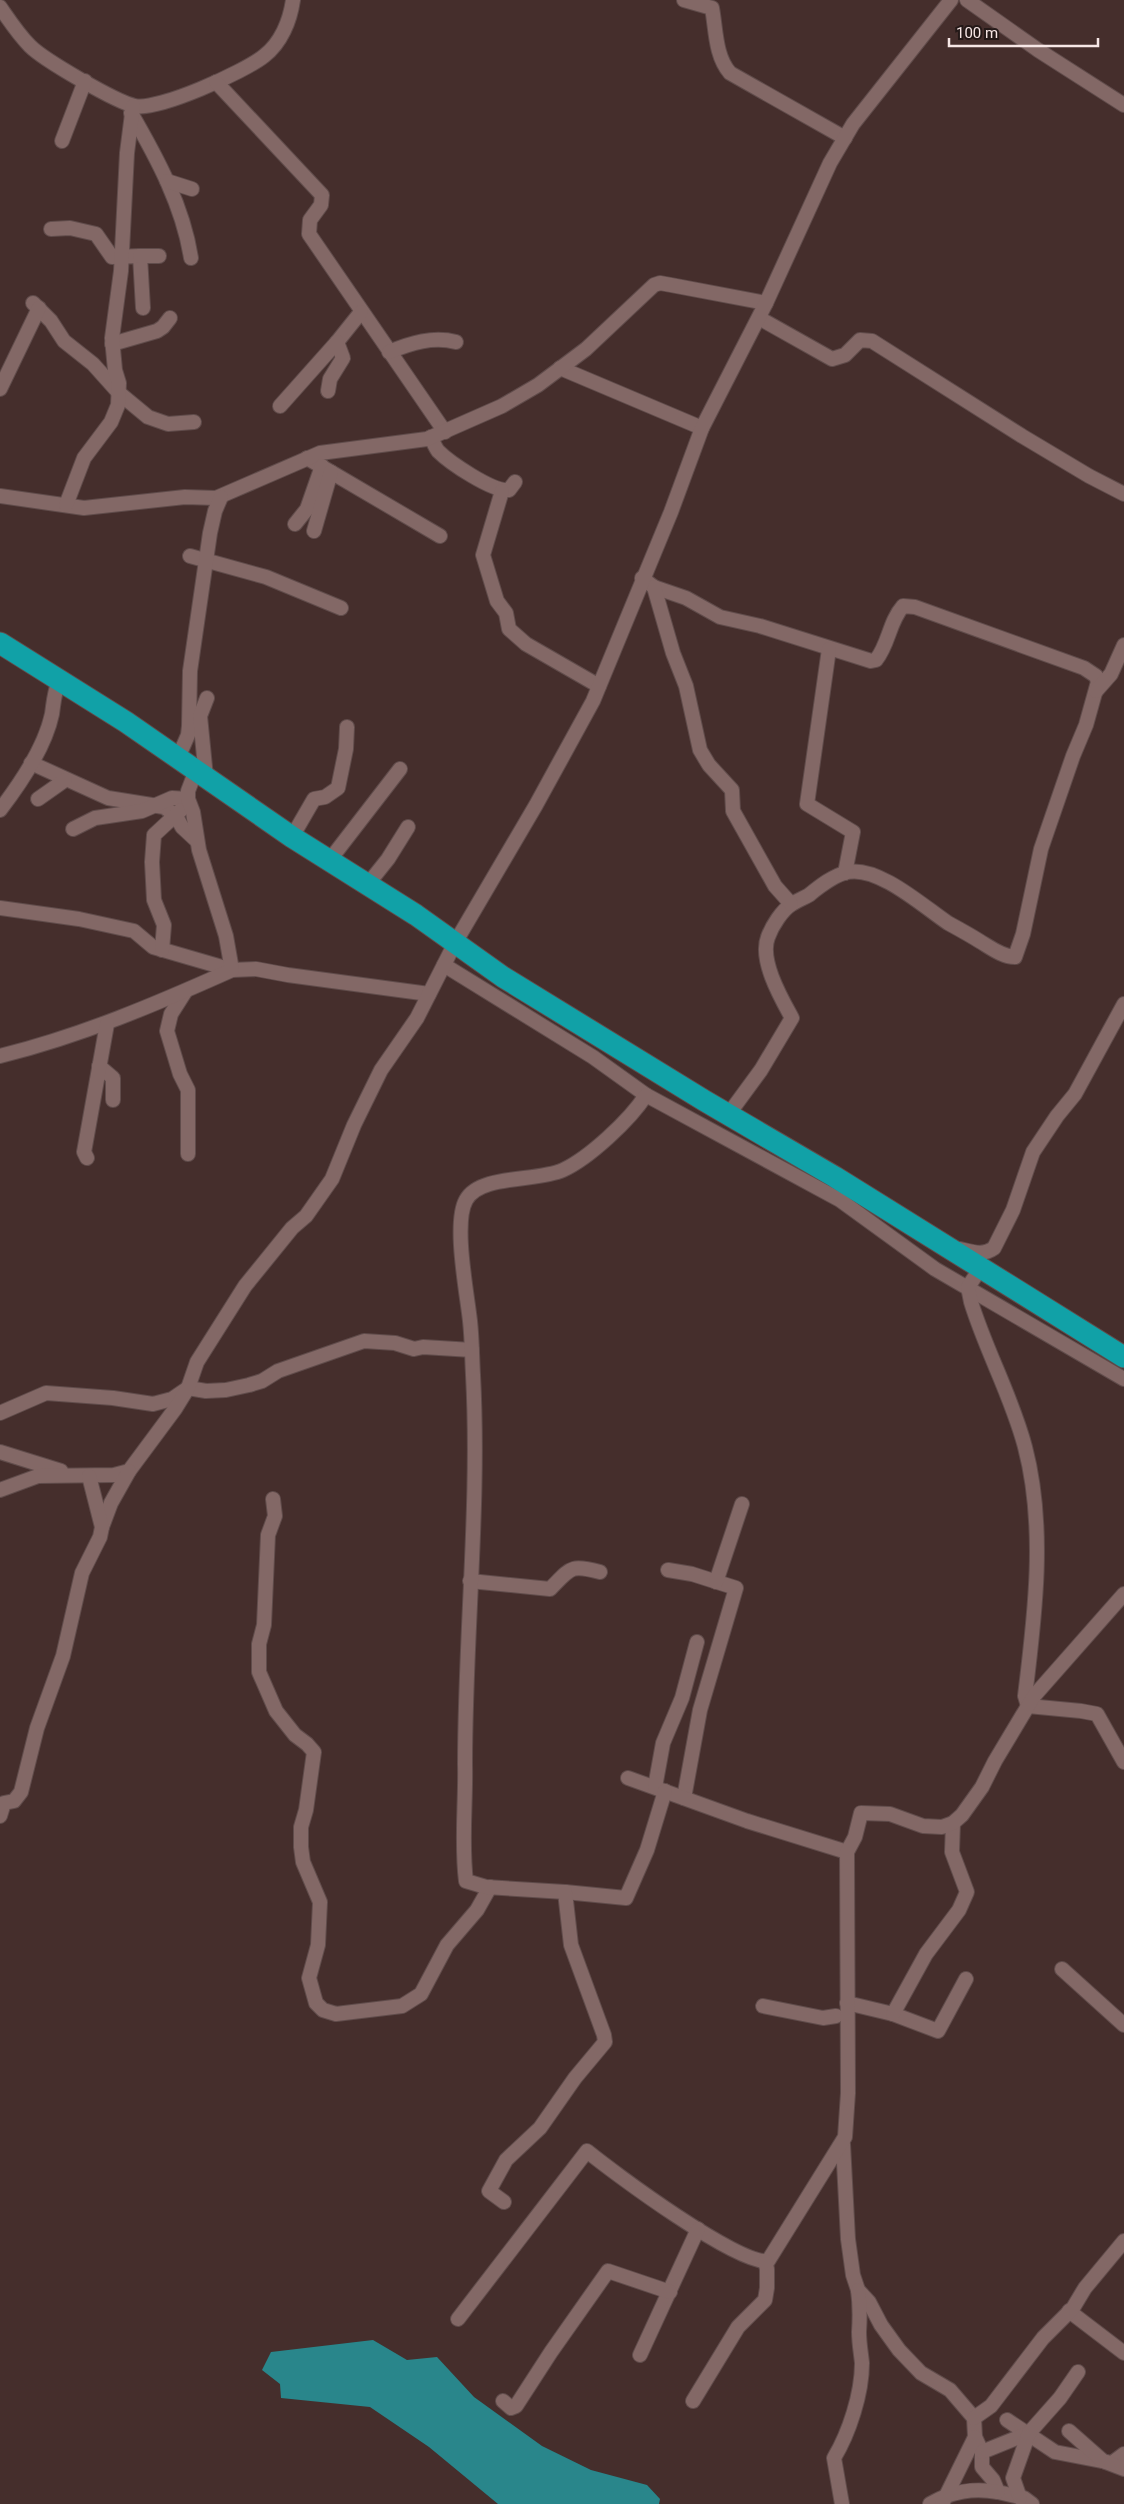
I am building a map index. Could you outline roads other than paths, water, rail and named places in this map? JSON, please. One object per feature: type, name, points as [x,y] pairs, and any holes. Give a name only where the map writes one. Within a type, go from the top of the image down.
[{"type":"highway","points":[[0,642],[201,773],[329,862],[368,884],[503,977],[728,1115],[835,1177],[1124,1357]]},
{"type":"street","points":[[132,109],[154,106],[216,82],[264,56],[274,46],[283,32],[293,0]]},
{"type":"street","points":[[684,0],[712,8],[718,47],[724,64],[730,73],[845,138]]},
{"type":"street","points":[[0,1816],[4,1803],[14,1801],[21,1792],[37,1728],[67,1642],[82,1573],[100,1537],[111,1502],[129,1471],[166,1422],[188,1388],[197,1362],[245,1286],[292,1228],[306,1216],[332,1179],[354,1125],[381,1070],[409,1032],[455,943],[540,797],[599,686],[642,578],[671,512],[702,428],[759,318],[826,172],[845,138],[882,84],[951,0]]},
{"type":"street","points":[[967,0],[1038,50],[1124,105]]},
{"type":"street","points":[[0,7],[30,45],[132,109],[167,181],[186,229],[191,258]]},
{"type":"street","points":[[62,141],[85,81]]},
{"type":"street","points":[[216,82],[322,196],[321,205],[310,220],[309,234],[389,352],[438,435],[437,449],[455,464],[502,491],[509,490],[515,482]]},
{"type":"street","points":[[66,506],[84,458],[111,422],[118,405],[119,393],[112,344],[121,256],[132,109]]},
{"type":"street","points":[[167,181],[192,189]]},
{"type":"street","points":[[51,229],[70,228],[96,234],[112,257],[159,256]]},
{"type":"street","points":[[140,256],[143,308]]},
{"type":"street","points":[[0,496],[84,508],[185,496],[221,497],[308,458],[339,450],[410,443],[438,435],[519,396],[560,368],[606,330],[647,290],[660,283],[766,303]]},
{"type":"street","points":[[0,389],[36,306],[64,341],[93,364],[119,393],[148,417],[168,424],[194,422]]},
{"type":"street","points":[[280,406],[361,312]]},
{"type":"street","points":[[112,344],[157,331],[170,318]]},
{"type":"street","points":[[759,318],[832,359],[845,355],[860,340],[872,341],[1022,436],[1124,494]]},
{"type":"street","points":[[389,352],[424,340],[444,339],[456,342]]},
{"type":"street","points":[[328,391],[330,379],[343,358],[337,342]]},
{"type":"street","points":[[560,368],[702,428]]},
{"type":"street","points":[[308,458],[440,536]]},
{"type":"street","points":[[295,524],[307,509],[327,469]]},
{"type":"street","points":[[314,531],[327,469]]},
{"type":"street","points":[[502,491],[484,555],[497,601],[506,614],[509,629],[526,644],[599,686]]},
{"type":"street","points":[[178,758],[188,735],[190,671],[215,510],[221,497]]},
{"type":"street","points":[[190,556],[266,577],[341,608]]},
{"type":"street","points":[[642,578],[654,587],[686,598],[720,617],[760,626],[865,660],[876,660],[896,614],[903,606],[914,607],[1084,668],[1096,676],[1096,691],[1041,849],[1023,934],[1015,957],[1003,955],[949,923],[897,888],[858,872],[846,873],[826,882],[804,898],[791,904],[770,931],[766,941],[766,953],[779,995],[792,1018],[761,1070],[728,1115]]},
{"type":"street","points":[[654,587],[672,652],[686,686],[700,750],[710,765],[732,790],[733,811],[775,886],[791,904]]},
{"type":"street","points":[[1096,691],[1111,674],[1124,645]]},
{"type":"street","points":[[829,648],[806,804],[853,832],[846,873]]},
{"type":"street","points":[[0,810],[21,783],[52,715],[53,698],[59,680]]},
{"type":"street","points":[[207,698],[200,716],[201,773],[188,791],[188,798],[193,812],[196,840],[226,936],[232,970]]},
{"type":"street","points":[[292,837],[314,799],[325,797],[338,788],[346,749],[347,727]]},
{"type":"street","points":[[30,763],[108,798],[157,804],[176,816],[182,827],[196,840]]},
{"type":"street","points":[[329,862],[400,769]]},
{"type":"street","points":[[38,799],[65,780]]},
{"type":"street","points":[[73,829],[95,818],[142,811],[172,798],[188,798]]},
{"type":"street","points":[[162,950],[164,925],[154,900],[152,862],[154,835],[176,816],[188,798]]},
{"type":"street","points":[[368,884],[388,859],[408,827]]},
{"type":"street","points":[[0,908],[79,919],[134,931],[152,947],[232,970],[256,969],[428,994]]},
{"type":"street","points":[[444,965],[593,1057],[646,1095],[840,1200],[935,1269],[1124,1379]]},
{"type":"street","points":[[0,1056],[53,1042],[107,1024],[232,970]]},
{"type":"street","points":[[186,991],[171,1014],[167,1031],[180,1074],[188,1090],[188,1154]]},
{"type":"street","points":[[942,1245],[978,1254],[989,1252],[994,1248],[1013,1210],[1033,1152],[1057,1116],[1075,1094],[1124,1004]]},
{"type":"street","points":[[87,1158],[84,1152],[107,1024]]},
{"type":"street","points":[[100,1066],[113,1078],[113,1100]]},
{"type":"street","points":[[646,1095],[638,1108],[613,1132],[571,1166],[546,1176],[501,1181],[480,1187],[466,1200],[462,1212],[461,1248],[472,1350],[476,1437],[465,1732],[466,1881],[470,1884],[490,1887],[626,1898],[647,1850],[660,1789],[663,1743],[682,1698],[698,1642]]},
{"type":"street","points":[[980,1269],[968,1287],[979,1326],[996,1363],[1022,1434],[1031,1475],[1037,1546],[1025,1696],[1028,1706]]},
{"type":"street","points":[[0,1413],[46,1392],[114,1398],[153,1404],[172,1399],[188,1388],[206,1391],[226,1390],[262,1381],[278,1372],[364,1340],[395,1343],[414,1349],[423,1347],[472,1350]]},
{"type":"street","points":[[0,1452],[71,1475]]},
{"type":"street","points":[[0,1490],[38,1476],[89,1476],[121,1474],[129,1471]]},
{"type":"street","points":[[89,1476],[102,1527]]},
{"type":"street","points":[[273,1499],[276,1516],[268,1535],[264,1625],[259,1644],[259,1672],[276,1711],[295,1735],[308,1744],[314,1752],[306,1810],[301,1827],[301,1847],[303,1862],[320,1902],[319,1936],[309,1978],[316,2003],[323,2010],[336,2014],[402,2006],[415,2000],[421,1994],[447,1945],[477,1910],[490,1887]]},
{"type":"street","points":[[716,1582],[742,1504]]},
{"type":"street","points":[[470,1581],[550,1589],[567,1572],[579,1566],[600,1572]]},
{"type":"street","points":[[668,1570],[692,1574],[736,1588],[700,1710],[684,1798]]},
{"type":"street","points":[[842,2504],[834,2458],[846,2438],[847,2426],[855,2411],[862,2364],[859,2332],[861,2307],[853,2275],[848,2239],[843,2144],[848,2093],[844,2011],[847,1852],[855,1837],[861,1813],[890,1814],[923,1826],[942,1827],[953,1823],[962,1815],[982,1787],[995,1760],[1028,1706],[1124,1594]]},
{"type":"street","points":[[1028,1706],[1081,1710],[1097,1714],[1124,1762]]},
{"type":"street","points":[[628,1778],[778,1832],[847,1852]]},
{"type":"street","points":[[893,2014],[926,1954],[959,1910],[967,1892],[952,1852],[953,1823]]},
{"type":"street","points":[[504,2202],[490,2191],[506,2160],[540,2128],[575,2078],[604,2042],[604,2035],[571,1945],[565,1892]]},
{"type":"street","points":[[1062,1969],[1124,2025]]},
{"type":"street","points":[[763,2006],[823,2018],[844,2011],[893,2014],[938,2031],[966,1979]]},
{"type":"street","points":[[764,2262],[768,2261],[775,2252],[820,2175],[843,2144]]},
{"type":"street","points":[[458,2319],[587,2151],[620,2178],[734,2250],[764,2262],[767,2269],[765,2300],[738,2327],[693,2401]]},
{"type":"street","points":[[640,2355],[698,2229]]},
{"type":"street","points":[[974,2418],[992,2406],[1043,2338],[1069,2311],[1108,2258],[1124,2240]]},
{"type":"street","points":[[503,2401],[511,2408],[516,2406],[608,2271],[670,2292]]},
{"type":"street","points":[[858,2290],[873,2306],[881,2325],[899,2350],[920,2373],[950,2390],[974,2418],[975,2437],[982,2452],[982,2467],[993,2480],[998,2492]]},
{"type":"street","points":[[1069,2311],[1124,2353]]},
{"type":"street","points":[[1025,2498],[1013,2478],[1029,2433],[1060,2398],[1078,2372]]},
{"type":"street","points":[[1007,2420],[1029,2433],[1054,2452],[1112,2463],[1124,2454]]},
{"type":"street","points":[[1069,2431],[1103,2461],[1124,2469]]},
{"type":"street","points":[[982,2452],[1029,2433]]},
{"type":"street","points":[[944,2499],[975,2437]]},
{"type":"street","points":[[837,2479],[851,2504]]},
{"type":"street","points":[[930,2504],[978,2489],[1025,2498]]},
{"type":"water","points":[[373,2340],[407,2360],[437,2357],[474,2397],[542,2446],[591,2470],[647,2485],[660,2499],[659,2504],[498,2504],[429,2447],[370,2407],[281,2398],[280,2384],[262,2370],[271,2352]]}]
